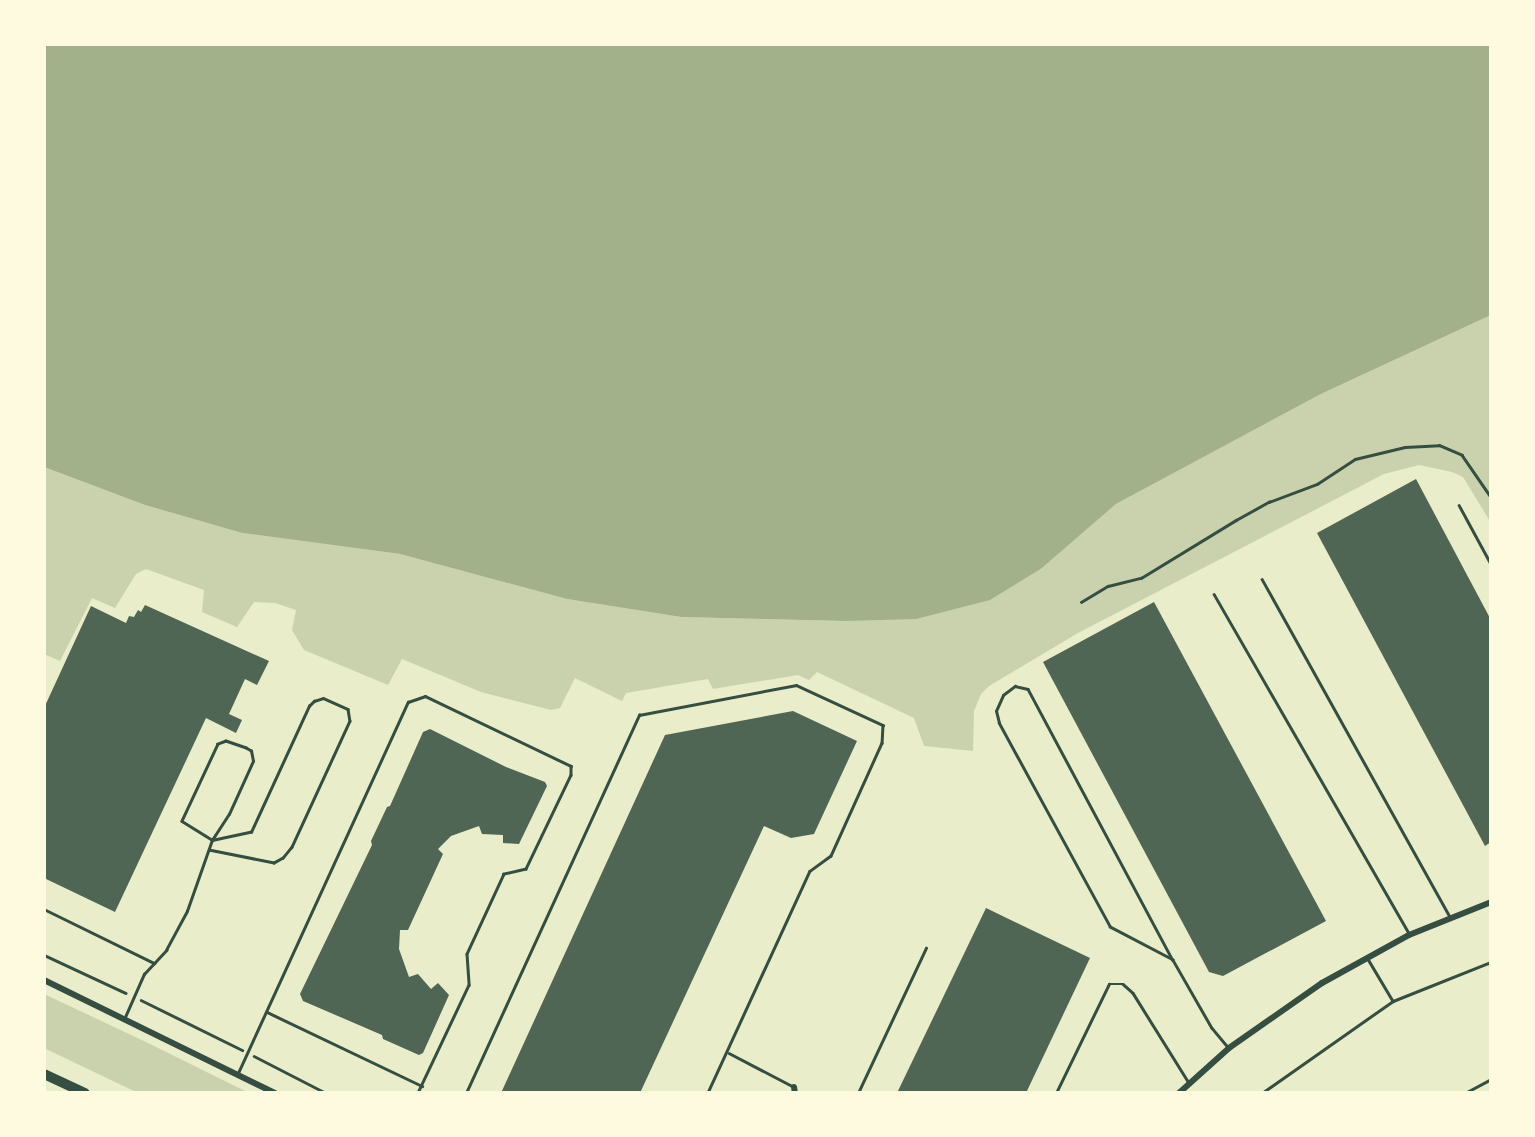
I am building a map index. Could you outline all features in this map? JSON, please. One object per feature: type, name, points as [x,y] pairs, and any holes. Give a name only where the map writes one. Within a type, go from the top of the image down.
[{"type":"highway","points":[[44,1074],[85,1093]]},
{"type":"street","points":[[1179,1093],[1229,1048],[1275,1013],[1367,957],[1409,935],[1491,902]]},
{"type":"street","points":[[44,979],[275,1093]]},
{"type":"lane","points":[[1459,505],[1491,564]]},
{"type":"lane","points":[[1262,579],[1450,917]]},
{"type":"lane","points":[[1214,594],[1409,935]]},
{"type":"lane","points":[[466,1093],[639,715],[796,685],[883,725],[883,743],[831,856],[810,871],[708,1093]]},
{"type":"lane","points":[[1173,960],[1110,927],[999,723],[996,710],[1003,695],[1015,686],[1028,689],[1173,960],[1212,1028],[1229,1048]]},
{"type":"lane","points":[[238,1073],[408,702],[418,696],[433,699],[571,766],[571,775],[526,869],[503,874],[467,954],[469,985],[418,1093]]},
{"type":"lane","points":[[125,1017],[144,974],[166,950],[187,911],[212,840],[229,814],[254,757],[251,751],[226,741],[221,741],[214,750],[182,821],[212,840],[251,832],[309,706],[314,701],[323,698],[348,709],[350,721],[292,847],[284,858],[274,863],[209,850]]},
{"type":"lane","points":[[44,909],[154,963]]},
{"type":"lane","points":[[858,1093],[926,948]]},
{"type":"lane","points":[[1367,957],[1393,1001]]},
{"type":"lane","points":[[1262,1093],[1393,1001],[1491,961]]},
{"type":"lane","points":[[1056,1093],[1109,984],[1123,984],[1133,993],[1189,1083]]},
{"type":"lane","points":[[267,1012],[422,1086]]},
{"type":"lane","points":[[728,1052],[794,1090]]},
{"type":"lane","points":[[1465,1093],[1491,1079]]},
{"type":"path","points":[[1081,602],[1108,586],[1141,578],[1247,514],[1269,502],[1317,484],[1355,459],[1405,447],[1439,445],[1461,455],[1491,497]]},
{"type":"path","points":[[44,955],[134,996],[326,1093]]},
{"type":"shaded area","points":[[44,44],[1491,44],[1491,315],[1321,394],[1116,504],[1042,568],[990,600],[916,619],[845,621],[681,617],[567,599],[400,554],[242,533],[145,505],[44,467]]},
{"type":"shaded area","points":[[1491,315],[1491,523],[1463,477],[1419,465],[1384,474],[1078,633],[989,686],[981,694],[974,711],[973,751],[924,746],[914,718],[817,672],[809,680],[798,675],[713,689],[708,679],[626,693],[622,701],[575,678],[560,708],[551,710],[481,692],[402,659],[388,685],[304,650],[292,630],[296,610],[275,603],[254,602],[237,627],[202,612],[204,590],[146,569],[136,574],[115,608],[92,598],[60,661],[44,654],[44,467],[145,505],[242,533],[400,554],[567,599],[681,617],[845,621],[1042,568],[1116,504],[1321,394]]},
{"type":"shaded area","points":[[44,994],[249,1093],[138,1093],[44,1048]]},
{"type":"building","points":[[1416,479],[1491,620],[1491,842],[1485,846],[1317,533]]},
{"type":"building","points":[[1154,602],[1326,921],[1223,976],[1209,972],[1043,662]]},
{"type":"building","points":[[145,605],[269,661],[257,685],[245,679],[229,714],[242,720],[236,733],[206,718],[115,912],[44,878],[44,708],[91,606],[126,623],[129,616],[134,617]]},
{"type":"building","points":[[793,711],[857,741],[814,834],[791,838],[764,826],[640,1093],[501,1093],[665,735]]},
{"type":"building","points":[[430,729],[506,767],[545,782],[547,786],[519,844],[503,843],[503,835],[482,834],[479,826],[451,836],[438,849],[443,854],[408,930],[400,930],[399,949],[409,977],[418,974],[431,989],[438,983],[449,995],[423,1053],[419,1055],[383,1039],[382,1035],[303,1001],[300,994],[423,732]]},
{"type":"building","points":[[986,908],[1090,958],[1026,1093],[897,1093]]}]
